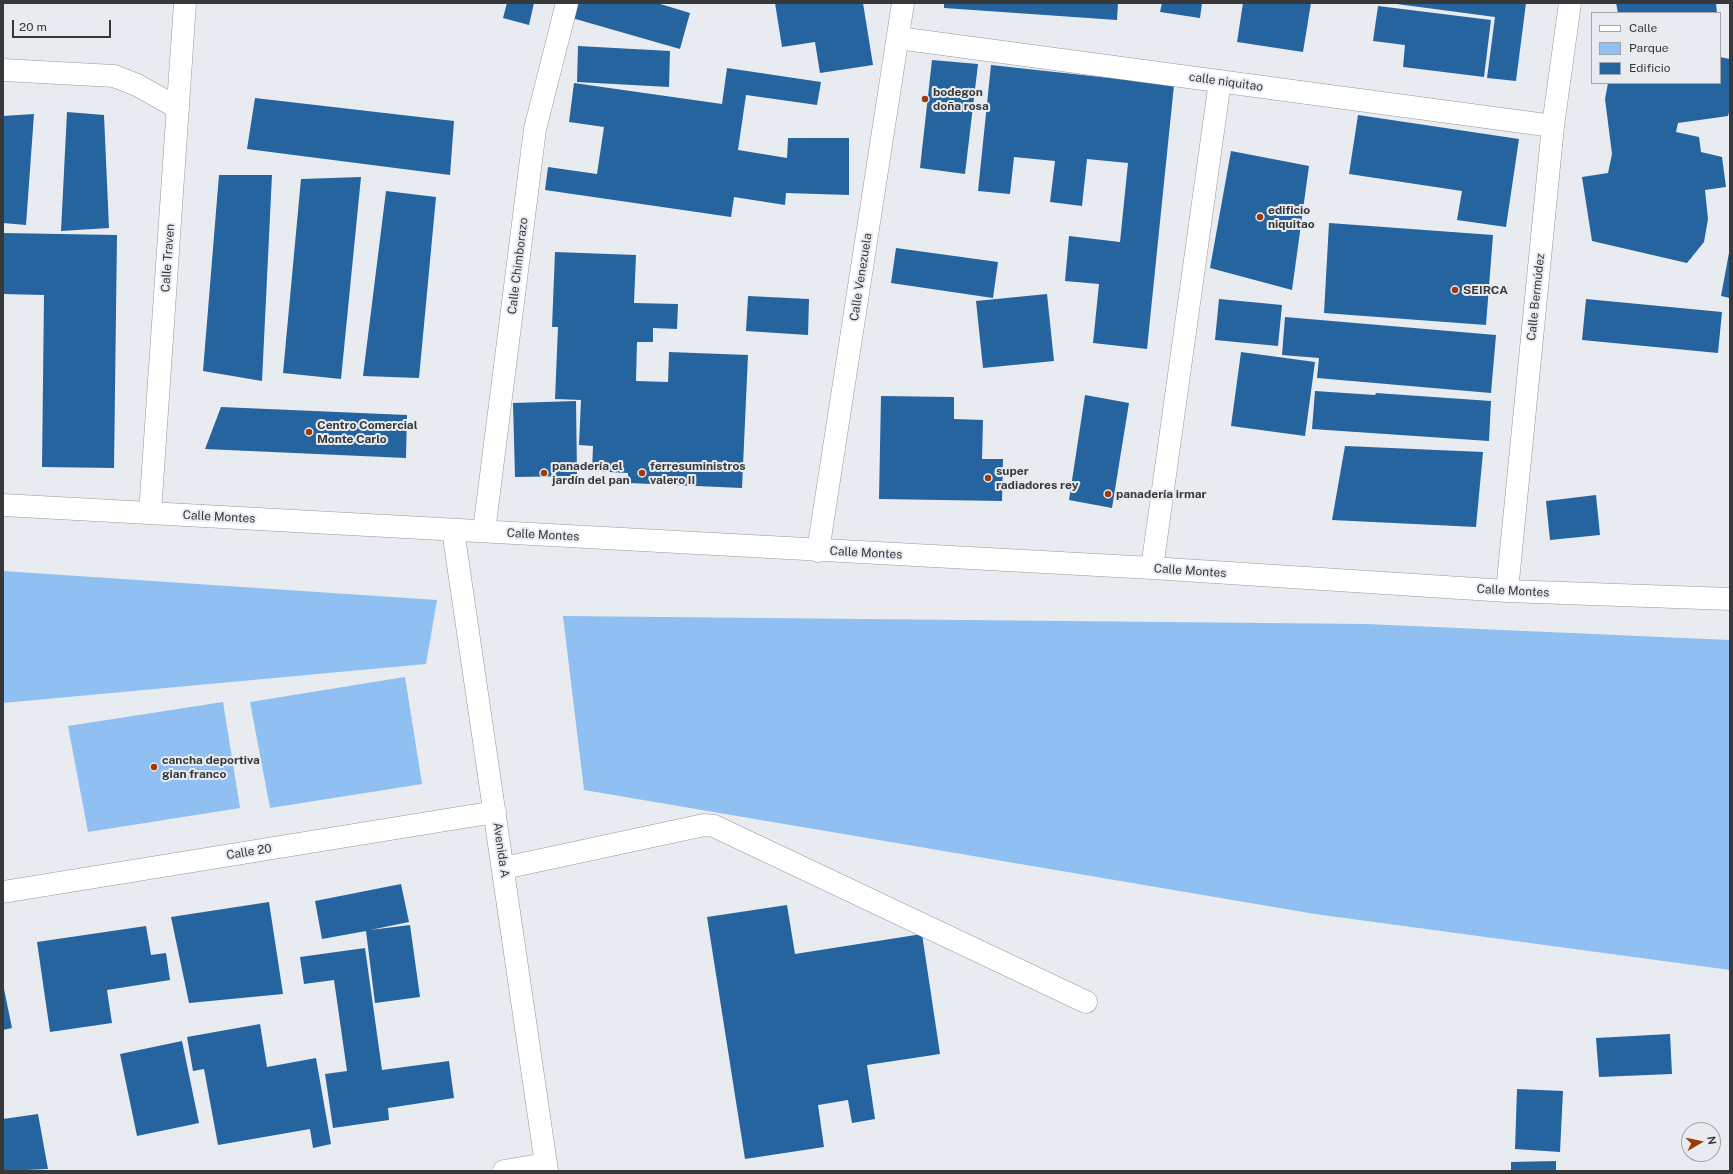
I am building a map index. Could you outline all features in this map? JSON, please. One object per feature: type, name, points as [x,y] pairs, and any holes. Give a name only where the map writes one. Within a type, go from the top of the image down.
[{"type":"street","name":"Calle Traven","points":[[150,513],[185,3]]},
{"type":"street","name":"Calle Chimborazo","points":[[484,531],[535,129],[567,3]]},
{"type":"street","name":"Calle Venezuela","points":[[818,551],[903,3]]},
{"type":"street","name":"Calle Bermúdez","points":[[1507,591],[1553,126],[1570,3]]},
{"type":"street","name":"calle niquitao","points":[[898,38],[1553,126]]},
{"type":"street","points":[[3,70],[114,76],[137,84],[178,108]]},
{"type":"street","points":[[1152,568],[1220,81]]},
{"type":"street","name":"Calle Montes","points":[[3,505],[818,551],[1152,568],[1507,591],[1730,599]]},
{"type":"street","name":"Avenida A","points":[[453,530],[547,1168]]},
{"type":"street","name":"Calle 20","points":[[3,892],[495,812]]},
{"type":"street","points":[[504,868],[704,825],[714,826],[1086,1002]]},
{"type":"street","points":[[504,1171],[547,1168]]},
{"type":"green space","points":[[3,571],[437,600],[426,664],[3,703]]},
{"type":"green space","points":[[563,616],[1366,624],[1730,640],[1730,970],[1315,914],[584,790]]},
{"type":"green space","points":[[405,677],[422,784],[270,808],[250,702]]},
{"type":"green space","name":"cancha deportiva gian franco","points":[[223,702],[240,808],[88,832],[68,726]]},
{"type":"building","points":[[507,3],[534,3],[529,25],[503,18]]},
{"type":"building","points":[[577,3],[657,3],[690,13],[680,49],[572,18]]},
{"type":"building","points":[[775,3],[863,3],[873,65],[820,73],[815,42],[782,47]]},
{"type":"building","points":[[944,3],[1118,3],[1117,20],[944,8]]},
{"type":"building","points":[[1162,3],[1202,3],[1200,18],[1160,12]]},
{"type":"building","points":[[1243,3],[1311,3],[1303,52],[1237,42]]},
{"type":"building","points":[[1389,3],[1526,3],[1516,81],[1487,78],[1495,17]]},
{"type":"building","points":[[1616,3],[1716,3],[1717,12],[1618,12]]},
{"type":"building","points":[[1378,6],[1491,20],[1484,77],[1403,67],[1405,45],[1373,41]]},
{"type":"building","points":[[578,46],[670,51],[669,87],[577,82]]},
{"type":"building","points":[[1721,57],[1730,59],[1730,108],[1728,116],[1678,123],[1676,132],[1699,137],[1701,152],[1722,157],[1726,187],[1705,190],[1708,219],[1704,242],[1687,263],[1592,241],[1582,177],[1608,173],[1612,154],[1605,99],[1608,84],[1721,84]]},
{"type":"building","points":[[932,60],[978,64],[965,174],[920,168]]},
{"type":"building","points":[[991,65],[1174,85],[1147,349],[1093,343],[1099,284],[1065,281],[1069,236],[1120,242],[1128,163],[1087,159],[1082,206],[1050,202],[1055,161],[1014,157],[1010,194],[978,191]]},
{"type":"building","points":[[727,68],[821,82],[817,105],[746,95],[738,150],[787,158],[788,138],[849,138],[849,195],[786,193],[785,205],[734,197],[731,217],[545,190],[548,167],[597,174],[604,127],[569,122],[574,83],[722,104]]},
{"type":"building","points":[[255,98],[454,121],[450,175],[247,149]]},
{"type":"building","points":[[67,112],[104,115],[109,228],[61,231]]},
{"type":"building","points":[[34,114],[26,225],[3,223],[3,116]]},
{"type":"building","points":[[1358,115],[1519,139],[1506,227],[1457,220],[1462,191],[1349,174]]},
{"type":"building","name":"edificio niquitao","points":[[1231,151],[1309,166],[1292,290],[1210,268]]},
{"type":"building","points":[[219,175],[272,175],[262,381],[203,371]]},
{"type":"building","points":[[361,177],[341,379],[283,373],[301,179]]},
{"type":"building","points":[[386,191],[436,197],[419,378],[363,376]]},
{"type":"building","points":[[1329,223],[1493,235],[1486,325],[1324,313]]},
{"type":"building","points":[[3,233],[117,235],[114,468],[42,467],[44,295],[3,294]]},
{"type":"building","points":[[896,248],[998,262],[993,298],[891,283]]},
{"type":"building","points":[[555,252],[636,255],[634,303],[678,304],[677,329],[653,328],[653,342],[637,342],[636,381],[668,382],[669,352],[748,355],[742,488],[628,483],[628,473],[592,471],[593,446],[579,445],[581,400],[555,399],[558,327],[552,327]]},
{"type":"building","points":[[1730,253],[1730,298],[1721,296]]},
{"type":"building","points":[[1047,294],[1054,361],[983,368],[976,301]]},
{"type":"building","points":[[748,296],[809,299],[808,335],[746,331]]},
{"type":"building","points":[[1219,299],[1282,305],[1278,346],[1215,340]]},
{"type":"building","points":[[1586,299],[1722,312],[1718,353],[1582,340]]},
{"type":"building","points":[[1285,317],[1496,335],[1491,393],[1317,378],[1319,358],[1282,355]]},
{"type":"building","points":[[1241,352],[1315,362],[1305,436],[1231,426]]},
{"type":"building","points":[[1315,391],[1375,395],[1376,393],[1491,401],[1489,441],[1312,429]]},
{"type":"building","points":[[1085,395],[1129,403],[1112,508],[1069,500]]},
{"type":"building","points":[[881,396],[954,397],[954,419],[983,420],[982,459],[1003,459],[1002,501],[879,499]]},
{"type":"building","points":[[576,401],[577,476],[515,477],[513,403]]},
{"type":"building","name":"Centro Comercial Monte Carlo","points":[[221,407],[407,415],[406,458],[205,449]]},
{"type":"building","points":[[1345,446],[1483,452],[1476,527],[1332,520]]},
{"type":"building","points":[[1596,495],[1600,535],[1550,540],[1546,501]]},
{"type":"building","points":[[401,884],[409,922],[370,930],[410,925],[420,997],[375,1003],[366,931],[322,939],[315,901]]},
{"type":"building","points":[[269,902],[283,994],[189,1003],[171,917]]},
{"type":"building","points":[[787,905],[795,954],[922,934],[940,1054],[867,1065],[875,1119],[852,1123],[848,1100],[818,1105],[824,1147],[745,1159],[707,917]]},
{"type":"building","points":[[146,926],[151,955],[166,953],[170,980],[107,990],[112,1023],[50,1032],[37,942]]},
{"type":"building","points":[[365,948],[382,1070],[449,1061],[454,1098],[388,1108],[389,1120],[333,1128],[325,1074],[347,1071],[334,980],[304,984],[300,957]]},
{"type":"building","points":[[3,984],[12,1028],[3,1030]]},
{"type":"building","points":[[260,1024],[267,1067],[316,1058],[331,1144],[313,1148],[310,1129],[218,1145],[204,1069],[193,1071],[187,1037]]},
{"type":"building","points":[[1670,1034],[1672,1074],[1599,1077],[1596,1038]]},
{"type":"building","points":[[182,1041],[199,1123],[137,1136],[120,1054]]},
{"type":"building","points":[[1517,1089],[1563,1091],[1560,1152],[1515,1149]]},
{"type":"building","points":[[38,1114],[48,1169],[3,1171],[3,1119]]},
{"type":"building","points":[[1556,1161],[1556,1171],[1511,1171],[1511,1162]]},
{"type":"place","name":"bodegon doña rosa","points":[[925,99]]},
{"type":"place","name":"edificio niquitao","points":[[1260,217]]},
{"type":"place","name":"SEIRCA","points":[[1455,290]]},
{"type":"place","name":"Centro Comercial Monte Carlo","points":[[309,432]]},
{"type":"place","name":"panadería el jardín del pan","points":[[544,473]]},
{"type":"place","name":"ferresuministros valero II","points":[[642,473]]},
{"type":"place","name":"super radiadores rey","points":[[988,478]]},
{"type":"place","name":"panadería irmar","points":[[1108,494]]},
{"type":"place","name":"cancha deportiva gian franco","points":[[154,767]]}]
